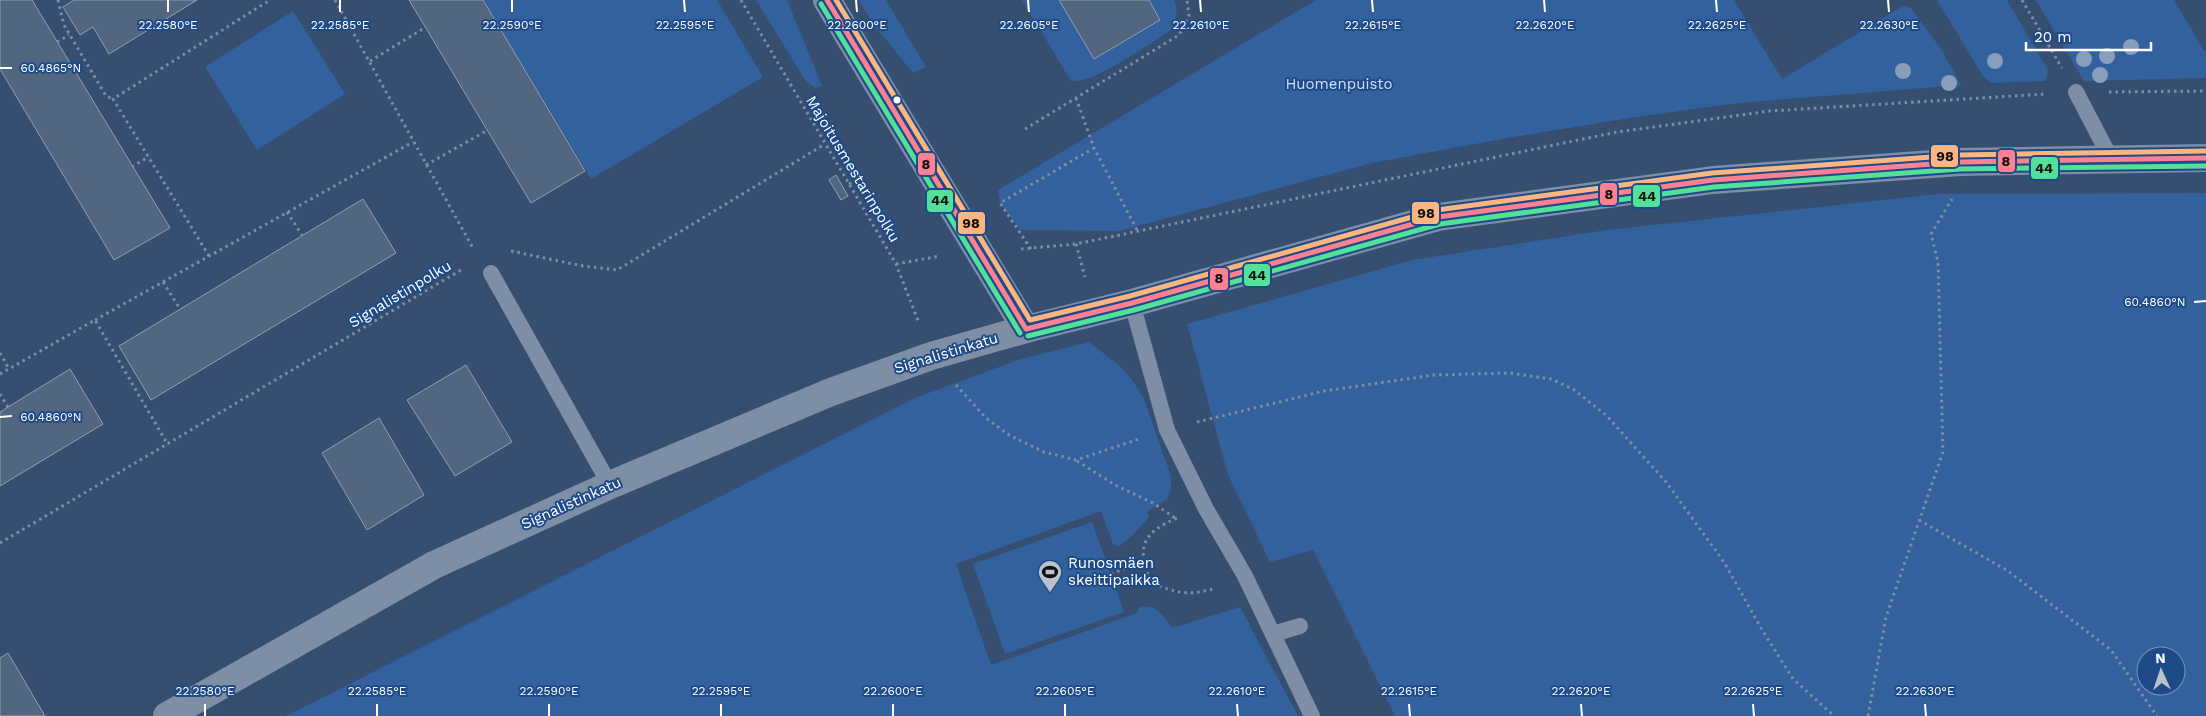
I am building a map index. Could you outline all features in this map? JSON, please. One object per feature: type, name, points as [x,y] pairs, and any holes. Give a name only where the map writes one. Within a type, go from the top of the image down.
[{"type":"street","points":[[828,0],[1026,329]]},
{"type":"street","name":"Signalistinkatu","points":[[167,716],[434,565],[610,485],[831,392],[931,356],[1026,329],[1132,303],[1438,217],[1712,180],[1975,162],[2206,158]]},
{"type":"lane","points":[[2076,92],[2110,159]]},
{"type":"lane","points":[[491,273],[610,485]]},
{"type":"lane","points":[[1132,303],[1167,430],[1206,509],[1245,576],[1312,716]]},
{"type":"lane","points":[[1273,634],[1300,626]]},
{"type":"path","points":[[58,0],[64,25],[69,35],[106,96],[113,99],[209,256]]},
{"type":"path","points":[[113,99],[270,0]]},
{"type":"path","points":[[335,0],[479,260],[491,273]]},
{"type":"path","name":"Majoitusmestarinpolku","points":[[740,0],[896,264],[931,356]]},
{"type":"path","points":[[1025,129],[1179,35],[1189,16],[1187,0]]},
{"type":"path","points":[[2022,0],[2076,92]]},
{"type":"path","points":[[370,61],[426,27]]},
{"type":"path","points":[[57,42],[69,35]]},
{"type":"path","points":[[896,264],[977,249],[1032,249],[1076,244],[1617,132],[1770,111],[2076,92],[2206,91]]},
{"type":"path","points":[[1076,98],[1094,148],[1138,232]]},
{"type":"path","points":[[426,165],[488,130]]},
{"type":"path","points":[[0,374],[413,142]]},
{"type":"path","name":"Signalistinpolku","points":[[0,544],[479,260],[514,250],[582,266],[616,270],[825,144]]},
{"type":"path","points":[[1032,249],[1000,203],[1094,148]]},
{"type":"path","points":[[132,167],[148,157]]},
{"type":"path","points":[[1868,716],[1886,617],[1943,452],[1938,262],[1931,234],[1975,162]]},
{"type":"path","points":[[849,184],[862,177]]},
{"type":"path","points":[[287,212],[302,235]]},
{"type":"path","points":[[1076,244],[1086,279]]},
{"type":"path","points":[[163,282],[180,309]]},
{"type":"path","points":[[95,320],[168,444]]},
{"type":"path","points":[[0,353],[9,369]]},
{"type":"path","points":[[931,356],[986,418],[1009,435],[1044,452],[1076,460],[1115,485],[1154,503],[1175,518]]},
{"type":"path","points":[[1076,460],[1167,430],[1324,391],[1434,375],[1510,373],[1551,379],[1574,389],[1606,415],[1666,482],[1724,562],[1761,628],[1793,679],[1834,716]]},
{"type":"path","points":[[0,394],[8,407]]},
{"type":"path","points":[[1206,509],[1175,518],[1154,530],[1143,545],[1142,562],[1151,582],[1172,592],[1198,594],[1245,576]]},
{"type":"path","points":[[1919,520],[2008,570],[2111,650],[2157,716]]},
{"type":"path","points":[[1111,574],[1142,562]]},
{"type":"green space","points":[[483,0],[717,0],[763,77],[591,179]]},
{"type":"green space","points":[[756,0],[787,0],[822,86],[815,88],[805,80]]},
{"type":"green space","points":[[858,0],[886,0],[926,67],[913,73],[879,31]]},
{"type":"green space","points":[[1022,0],[1059,0],[1094,59],[1160,20],[1149,0],[1174,0],[1177,13],[1175,22],[1167,33],[1147,46],[1092,77],[1080,81],[1071,81]]},
{"type":"green space","name":"Huomenpuisto","points":[[1316,0],[1734,0],[1782,79],[1903,6],[1910,7],[1941,49],[1961,85],[1739,103],[1513,137],[1372,163],[1119,231],[1020,230],[1000,203],[998,190]]},
{"type":"green space","points":[[1937,0],[2007,0],[2048,70],[2046,81],[1991,83],[1983,76]]},
{"type":"green space","points":[[2036,0],[2174,0],[2206,54],[2206,78],[2084,81]]},
{"type":"green space","points":[[293,11],[345,94],[257,150],[205,67]]},
{"type":"green space","points":[[2206,193],[2206,716],[1395,716],[1313,550],[1270,562],[1228,475],[1187,324],[1412,260],[1607,230],[1938,194]]},
{"type":"green space","points":[[1089,342],[1120,366],[1134,382],[1144,399],[1171,476],[1171,490],[1167,499],[1148,511],[1149,517],[1133,535],[1118,547],[1113,544],[1101,511],[956,564],[991,665],[1137,613],[1139,608],[1150,607],[1155,609],[1172,628],[1240,607],[1298,716],[286,716],[915,398],[1021,359]]},
{"type":"green space","name":"Runosmäen skeittipaikka","points":[[1092,522],[1124,612],[1005,654],[973,564]]},
{"type":"building","points":[[0,0],[32,0],[170,228],[114,260],[0,69]]},
{"type":"building","points":[[74,0],[197,0],[109,54],[93,27],[80,35],[63,7]]},
{"type":"building","points":[[409,0],[483,0],[585,171],[531,203]]},
{"type":"building","points":[[1059,0],[1149,0],[1160,20],[1094,59]]},
{"type":"building","points":[[836,175],[848,196],[841,200],[829,180]]},
{"type":"building","points":[[363,199],[396,253],[151,400],[119,346]]},
{"type":"building","points":[[466,365],[512,442],[455,476],[407,400]]},
{"type":"building","points":[[70,369],[103,424],[0,486],[0,412]]},
{"type":"building","points":[[379,418],[424,495],[367,530],[322,453]]},
{"type":"building","points":[[8,653],[45,716],[0,716],[0,658]]},
{"type":"transit line","name":"8","points":[[827,0],[1026,329]]},
{"type":"transit line","name":"98","points":[[836,0],[1030,320],[1130,296],[1437,210],[1712,173],[1959,155],[2206,151]]},
{"type":"transit line","name":"44","points":[[821,4],[1020,333]]},
{"type":"transit line","name":"8","points":[[1026,329],[1132,303],[1438,217],[1713,180],[1960,162],[2206,158]]},
{"type":"transit line","name":"44","points":[[1028,336],[1134,310],[1440,224],[1714,187],[1960,169],[2206,166]]},
{"type":"place","name":"Runosmäen skeittipaikka","points":[[1050,593]]}]
